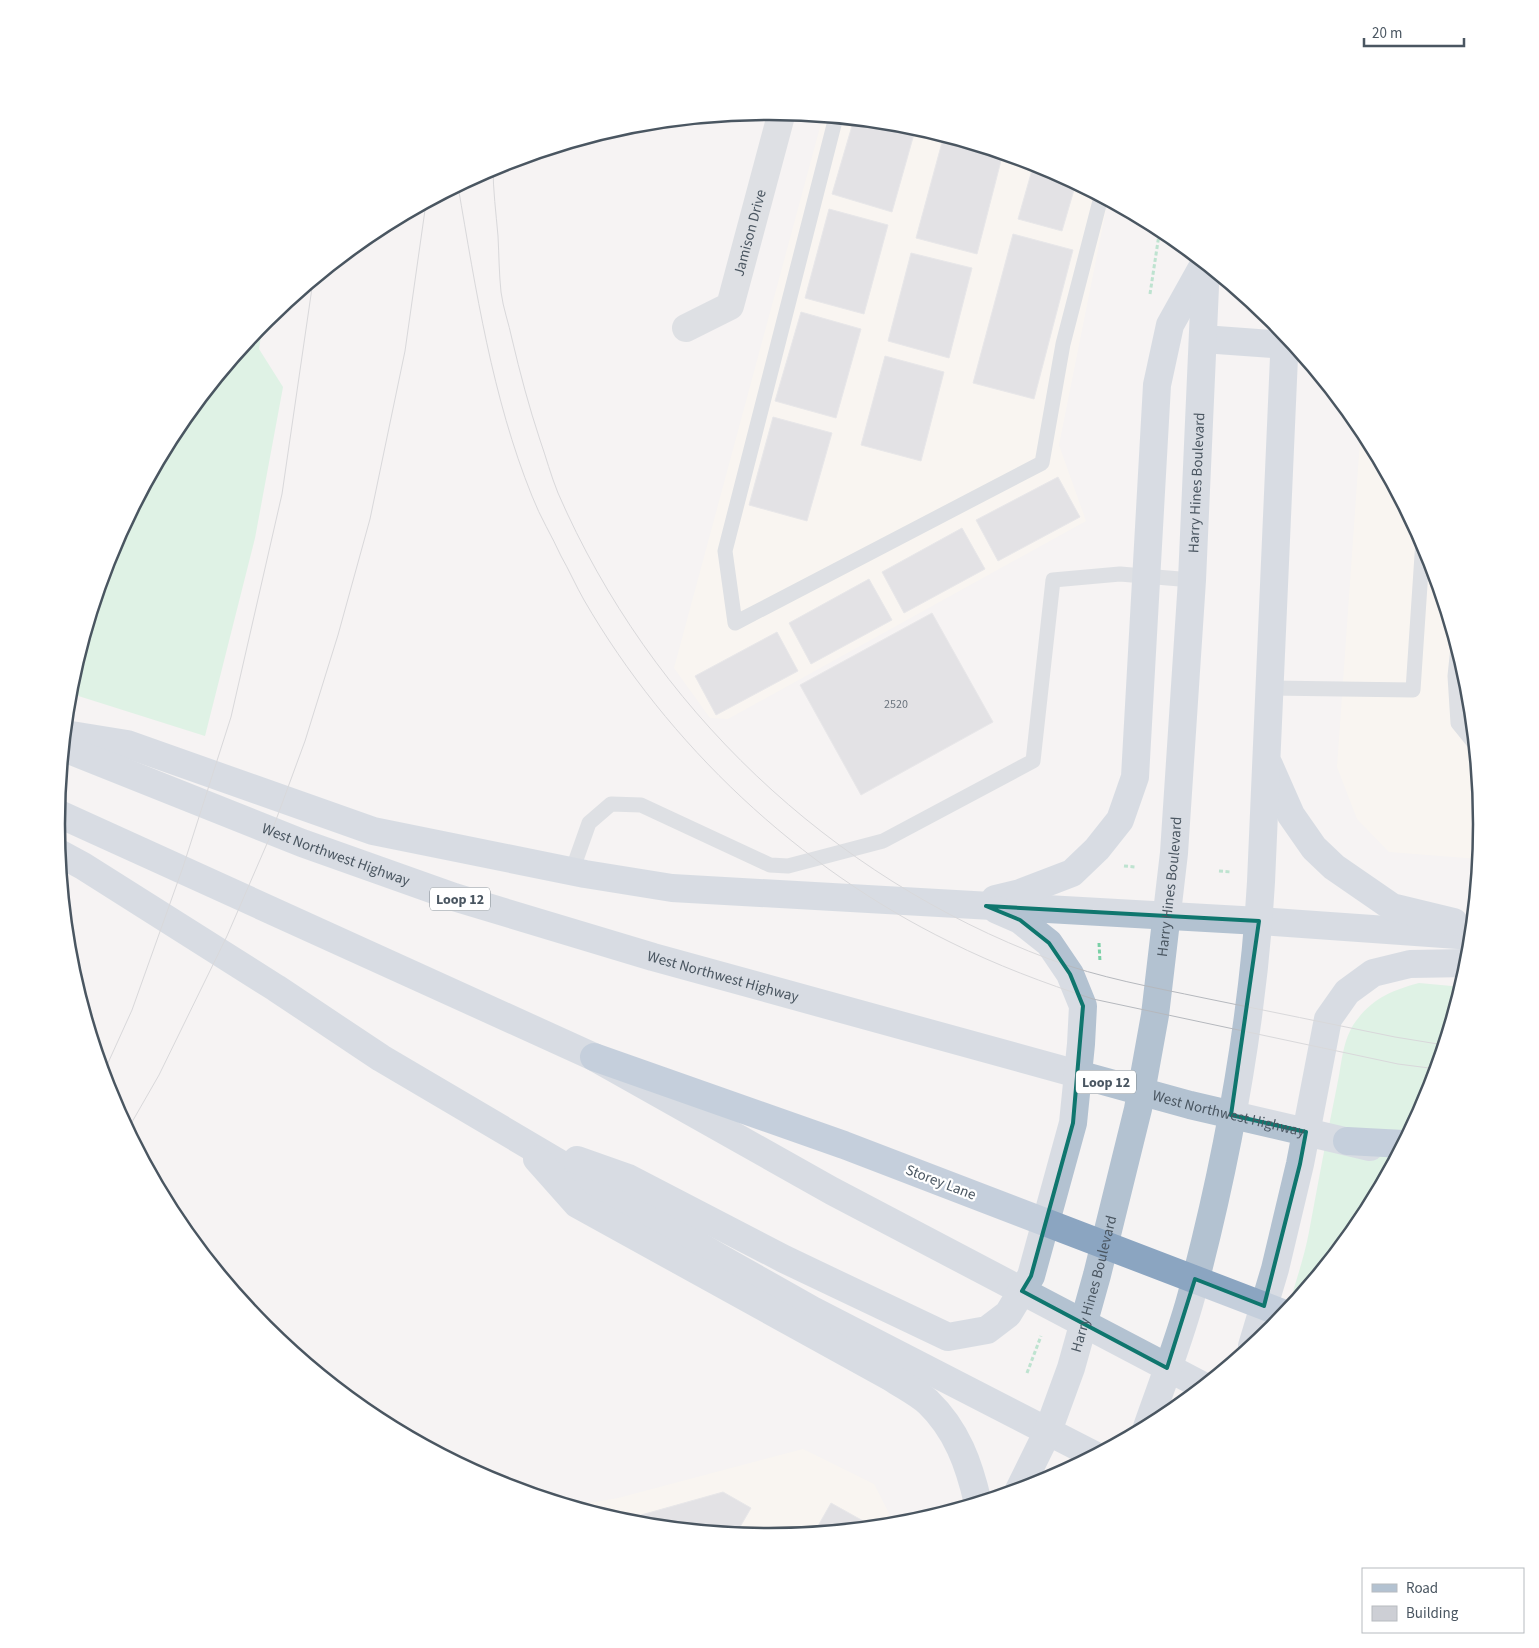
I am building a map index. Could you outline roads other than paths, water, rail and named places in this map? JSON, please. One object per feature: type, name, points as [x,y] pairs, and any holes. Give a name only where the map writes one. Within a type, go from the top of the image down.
[{"type":"highway","name":"Storey Lane","points":[[594,1057],[844,1144],[1278,1311]]},
{"type":"highway","points":[[1346,1141],[1397,1144]]},
{"type":"main road","points":[[980,905],[1020,893],[1072,873],[1097,849],[1120,820],[1135,777],[1157,385],[1170,325],[1202,268]]},
{"type":"main road","name":"Harry Hines Boulevard","points":[[1024,1481],[1048,1431],[1071,1368],[1098,1275],[1138,1109],[1155,1015],[1174,853],[1192,580],[1205,270]]},
{"type":"main road","points":[[1203,339],[1283,342]]},
{"type":"main road","points":[[1152,1416],[1191,1299],[1218,1184],[1241,1067],[1259,922],[1289,348]]},
{"type":"main road","points":[[71,735],[127,744],[373,831],[572,871],[672,888],[1166,916],[1465,936]]},
{"type":"main road","name":"West Northwest Highway","points":[[69,750],[302,843],[454,897],[653,957],[1190,1105],[1392,1153]]},
{"type":"main road","points":[[1267,760],[1291,815],[1314,848],[1334,867],[1392,907],[1466,924]]},
{"type":"main road","points":[[65,817],[594,1057],[832,1192],[1198,1383]]},
{"type":"main road","points":[[66,857],[260,978],[380,1058],[720,1258],[804,1305],[1088,1452]]},
{"type":"main road","points":[[520,1139],[628,1178],[784,1259],[948,1337],[987,1330],[1008,1314],[1031,1276],[1073,1124],[1082,1044],[1083,1006],[1070,974],[1049,943],[1020,920],[980,905]]},
{"type":"main road","points":[[1256,1334],[1275,1269],[1300,1164],[1328,1019],[1347,992],[1373,973],[1410,964],[1460,963]]},
{"type":"main road","points":[[520,1139],[578,1204],[892,1378],[928,1402],[953,1433],[970,1469],[977,1497]]},
{"type":"street","name":"Jamison Drive","points":[[686,328],[730,306],[780,120]]},
{"type":"lane","points":[[834,123],[725,551],[734,623],[1042,464],[1062,344],[1099,202]]},
{"type":"lane","points":[[1270,688],[1413,690],[1421,557]]},
{"type":"lane","points":[[572,871],[589,823],[611,804],[642,805],[770,865],[788,866],[883,841],[1032,761],[1053,580],[1120,574],[1192,580]]},
{"type":"lane","points":[[1456,668],[1458,723],[1468,736]]},
{"type":"tram line","points":[[493,176],[502,298],[528,403],[558,493],[597,571],[643,645],[696,713],[756,776],[822,832],[893,882],[969,924],[1049,959],[1087,972],[1146,986],[1395,1037],[1439,1044]]},
{"type":"tram line","points":[[459,192],[479,304],[496,382],[518,459],[539,511],[584,600],[618,653],[655,704],[697,752],[742,798],[790,840],[841,878],[894,912],[950,942],[1020,973],[1093,999],[1398,1064],[1430,1068]]},
{"type":"tram line","points":[[132,1122],[159,1075],[227,936],[269,839],[305,741],[338,635],[370,519],[405,351],[425,210]]},
{"type":"tram line","points":[[107,1064],[132,1010],[183,867],[231,717],[282,494],[312,288]]}]
